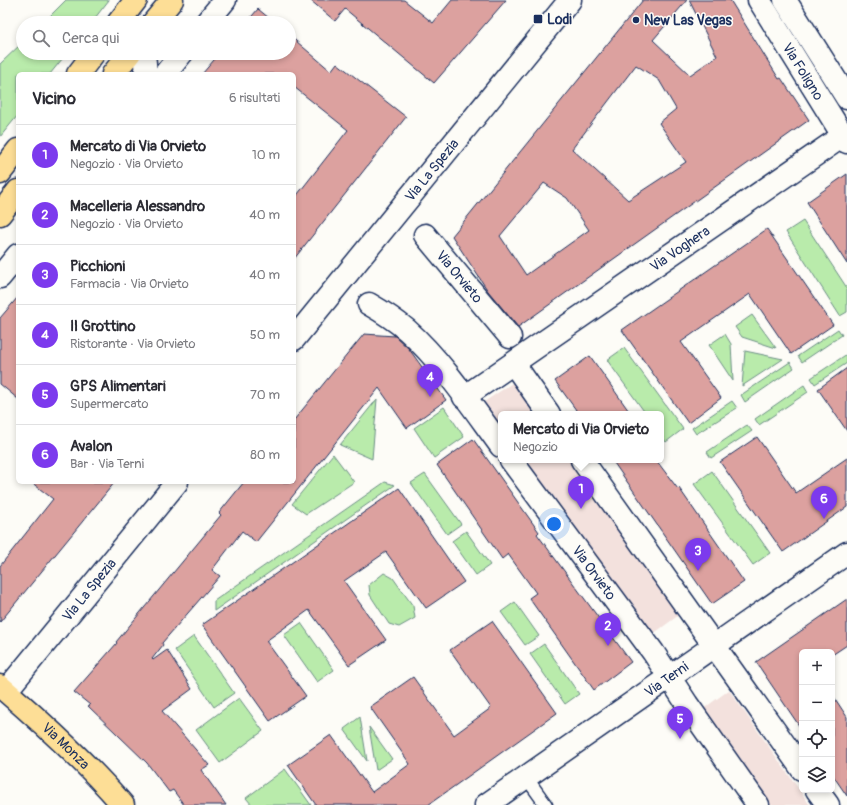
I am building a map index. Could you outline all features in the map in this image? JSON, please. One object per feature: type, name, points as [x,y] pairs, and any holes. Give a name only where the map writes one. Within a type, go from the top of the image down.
[{"type":"main road","points":[[123,16],[136,0]]},
{"type":"main road","points":[[159,16],[172,0]]},
{"type":"main road","points":[[80,72],[89,60]]},
{"type":"main road","points":[[115,72],[124,60]]},
{"type":"main road","points":[[0,173],[16,153]]},
{"type":"main road","points":[[0,214],[16,194]]},
{"type":"main road","name":"Via Monza","points":[[2,691],[60,740],[123,805]]},
{"type":"street","points":[[212,16],[225,0]]},
{"type":"street","name":"Via La Spezia","points":[[296,337],[570,0]]},
{"type":"street","name":"Via Foligno","points":[[759,0],[846,137]]},
{"type":"street","name":"Via Foligno","points":[[785,0],[847,98]]},
{"type":"street","points":[[145,60],[146,72]]},
{"type":"street","points":[[167,72],[176,60]]},
{"type":"street","name":"Via Voghera","points":[[464,397],[846,137]]},
{"type":"street","name":"Via Orvieto","points":[[425,235],[510,337]]},
{"type":"street","points":[[0,277],[16,257]]},
{"type":"street","points":[[369,304],[392,318],[417,340],[464,397],[498,442]]},
{"type":"street","points":[[514,364],[547,411]]},
{"type":"street","name":"Via Orvieto","points":[[513,463],[653,652],[758,805]]},
{"type":"street","points":[[584,463],[799,765]]},
{"type":"street","name":"Via La Spezia","points":[[2,691],[175,484]]},
{"type":"street","name":"Via Terni","points":[[486,805],[847,553]]},
{"type":"street","points":[[819,793],[828,805]]},
{"type":"lane","points":[[526,777],[546,805]]},
{"type":"shaded area","points":[[514,382],[535,411],[498,411],[498,427],[481,404]]},
{"type":"shaded area","points":[[524,463],[572,463],[679,615],[649,637]]},
{"type":"shaded area","points":[[729,690],[799,789],[799,793],[802,793],[810,805],[771,805],[703,709]]},
{"type":"green space","points":[[66,0],[109,0],[96,16],[50,16]]},
{"type":"green space","points":[[16,49],[16,60],[61,60],[52,72],[16,72],[16,117],[0,137],[0,64]]},
{"type":"green space","points":[[803,221],[847,288],[847,312],[840,316],[786,232]]},
{"type":"green space","points":[[752,315],[776,348],[742,337],[735,327]]},
{"type":"green space","points":[[838,329],[842,335],[802,362],[798,356]]},
{"type":"green space","points":[[725,334],[731,344],[733,381],[709,345]]},
{"type":"green space","points":[[624,348],[683,429],[666,442],[664,439],[664,411],[644,411],[607,360]]},
{"type":"green space","points":[[745,351],[783,359],[742,386]]},
{"type":"green space","points":[[847,354],[847,363],[815,384],[811,378]]},
{"type":"green space","points":[[790,362],[794,368],[745,402],[741,395]]},
{"type":"green space","points":[[804,385],[808,392],[759,425],[755,419]]},
{"type":"green space","points":[[377,399],[372,459],[340,445]]},
{"type":"green space","points":[[732,401],[737,408],[696,434],[692,428]]},
{"type":"green space","points":[[444,407],[464,437],[434,458],[414,428]]},
{"type":"green space","points":[[747,425],[752,431],[711,458],[707,452]]},
{"type":"green space","points":[[333,454],[354,482],[306,514],[292,504]]},
{"type":"green space","points":[[712,471],[770,553],[753,565],[694,484]]},
{"type":"green space","points":[[425,474],[461,524],[447,534],[411,483]]},
{"type":"green space","points":[[385,482],[395,485],[214,611],[214,601]]},
{"type":"green space","points":[[466,531],[490,565],[476,575],[452,541]]},
{"type":"green space","points":[[384,573],[393,578],[413,606],[415,618],[399,627],[389,624],[370,595],[369,585]]},
{"type":"green space","points":[[515,602],[539,636],[525,645],[501,612]]},
{"type":"green space","points":[[301,623],[334,670],[317,682],[284,635]]},
{"type":"green space","points":[[194,636],[234,693],[214,707],[175,650]]},
{"type":"green space","points":[[544,644],[579,694],[565,704],[530,654]]},
{"type":"green space","points":[[239,698],[263,731],[220,763],[196,730]]},
{"type":"green space","points":[[360,717],[367,761],[344,729]]},
{"type":"green space","points":[[369,727],[392,759],[376,770]]},
{"type":"green space","points":[[285,769],[311,805],[252,805],[246,798]]},
{"type":"building","points":[[310,0],[404,0],[433,23],[452,0],[506,0],[434,83],[345,9],[335,21]]},
{"type":"building","points":[[643,0],[687,0],[653,40],[690,75],[717,56],[689,0],[730,0],[779,79],[781,78],[809,120],[518,327],[488,291],[452,236]],"holes":[[[636,65],[659,80],[676,109],[659,123],[686,162],[628,200],[572,149]],[[544,183],[567,198],[589,230],[526,275],[500,236]]]},
{"type":"building","points":[[258,9],[266,16],[252,16]]},
{"type":"building","points":[[296,41],[331,71],[337,63],[406,117],[296,256],[296,196],[348,130],[296,89],[296,72],[204,72],[214,60],[296,60]]},
{"type":"building","points":[[847,174],[847,264],[807,202]]},
{"type":"building","points":[[767,229],[833,325],[791,354],[750,294],[681,342],[721,398],[688,423],[622,330]]},
{"type":"building","points":[[16,299],[16,397],[0,384],[0,318]]},
{"type":"building","points":[[364,334],[395,336],[409,349],[446,400],[407,428],[379,388],[256,542],[242,531],[212,570],[220,576],[162,643],[163,645],[152,659],[153,660],[167,650],[192,689],[162,711],[209,765],[201,770],[226,805],[184,805],[173,790],[169,792],[147,763],[88,706],[90,705],[74,692],[117,643],[116,642],[221,515],[219,513],[242,484],[296,484],[296,418]]},
{"type":"building","points":[[590,356],[629,411],[577,411],[555,381]]},
{"type":"building","points":[[847,368],[847,431],[818,389]]},
{"type":"building","points":[[757,437],[796,493],[847,458],[847,507],[783,552],[720,462]]},
{"type":"building","points":[[473,439],[539,532],[537,534],[631,662],[594,690],[529,598],[536,593],[508,554],[502,559],[437,465]]},
{"type":"building","points":[[614,463],[658,463],[678,489],[679,488],[744,582],[712,604]]},
{"type":"building","points":[[34,484],[113,484],[0,622],[0,566],[53,499]]},
{"type":"building","points":[[399,488],[464,582],[426,608],[386,552],[344,581],[386,640],[349,665],[309,610],[266,641],[306,696],[270,721],[202,625]]},
{"type":"building","points":[[847,599],[847,645],[835,653],[835,649],[799,649],[799,726],[756,662]]},
{"type":"building","points":[[492,621],[557,713],[428,805],[316,805],[288,765],[331,735],[372,792],[410,764],[370,707],[413,677],[454,735],[491,708],[450,650]]},
{"type":"building","points":[[835,699],[847,717],[847,796],[835,778]]},
{"type":"place","name":"Lodi","points":[[538,19]]},
{"type":"place","name":"New Las Vegas","points":[[636,20]]},
{"type":"place","name":"Il Grottino","points":[[430,397]]},
{"type":"place","name":"Mercato di Via Orvieto","points":[[581,509]]},
{"type":"place","name":"Avalon","points":[[824,519]]},
{"type":"place","name":"Picchioni","points":[[698,571]]},
{"type":"place","name":"Macelleria Alessandro","points":[[608,646]]},
{"type":"place","name":"GPS Alimentari","points":[[680,739]]}]
